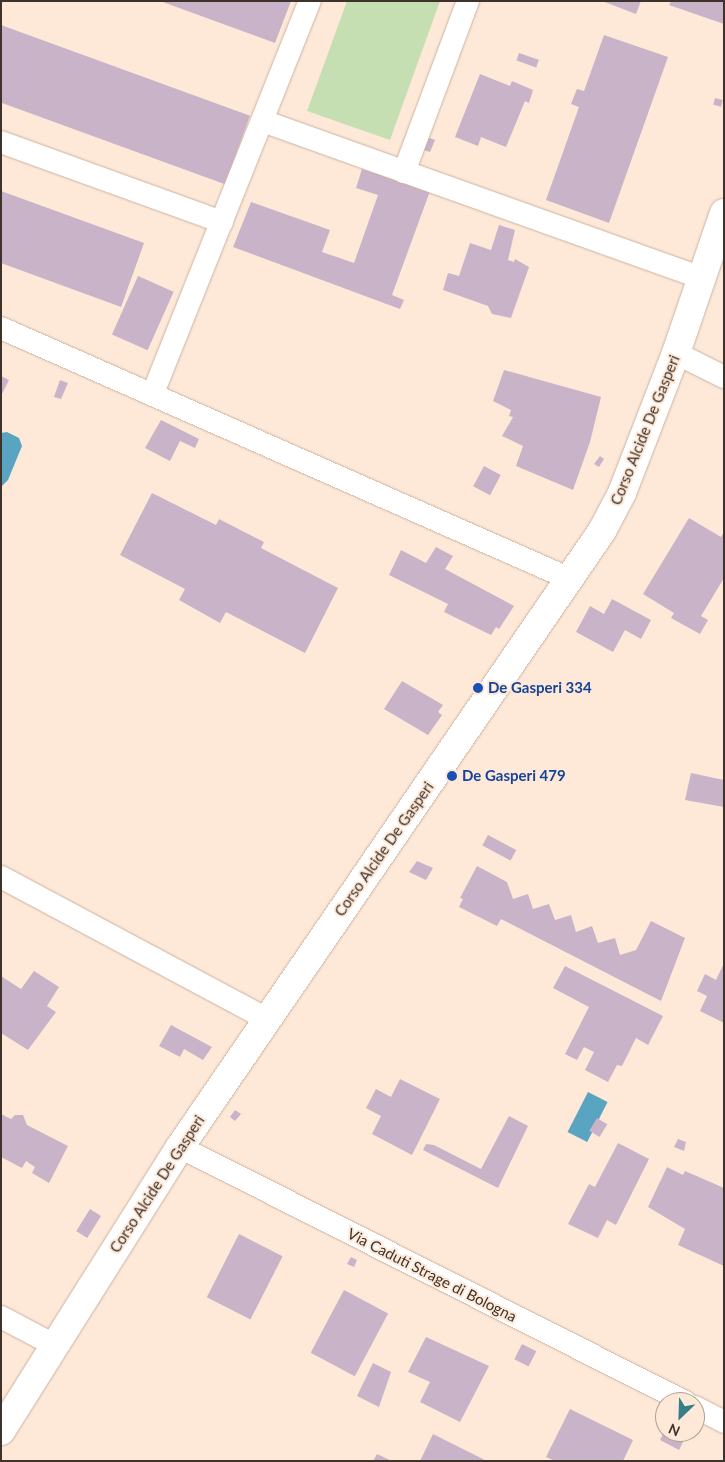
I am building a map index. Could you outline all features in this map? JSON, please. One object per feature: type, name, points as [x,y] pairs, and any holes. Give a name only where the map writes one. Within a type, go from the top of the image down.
[{"type":"street","points":[[154,393],[310,1]]},
{"type":"street","points":[[404,172],[468,1]]},
{"type":"street","points":[[263,121],[701,278]]},
{"type":"street","points":[[1,142],[222,222]]},
{"type":"street","name":"Corso Alcide De Gasperi","points":[[1,1431],[54,1344],[180,1147],[570,579],[622,492],[676,353],[724,213]]},
{"type":"street","points":[[1,328],[154,393],[570,579]]},
{"type":"street","points":[[676,353],[724,377]]},
{"type":"street","points":[[1,877],[267,1019]]},
{"type":"street","name":"Via Caduti Strage di Bologna","points":[[180,1147],[665,1392]]},
{"type":"street","points":[[1,1317],[54,1344]]},
{"type":"street","points":[[705,1412],[724,1422]]},
{"type":"green space","points":[[347,1],[440,1],[390,140],[307,111]]},
{"type":"water","points":[[7,432],[19,438],[22,446],[8,480],[1,487],[1,433]]},
{"type":"water","points":[[588,1092],[608,1102],[587,1142],[568,1132]]},
{"type":"building","points":[[160,1],[291,1],[275,43]]},
{"type":"building","points":[[602,1],[641,1],[636,14]]},
{"type":"building","points":[[671,1],[724,1],[724,24],[669,5]]},
{"type":"building","points":[[1,25],[250,116],[225,184],[1,103]]},
{"type":"building","points":[[604,35],[668,57],[609,223],[546,200],[579,107],[571,104],[577,89],[584,91]]},
{"type":"building","points":[[519,53],[539,60],[536,67],[516,61]]},
{"type":"building","points":[[480,74],[510,86],[512,81],[533,90],[529,103],[525,101],[506,147],[481,137],[478,146],[455,137]]},
{"type":"building","points":[[715,98],[723,100],[721,107],[713,105]]},
{"type":"building","points":[[427,137],[435,140],[430,152],[423,150]]},
{"type":"building","points":[[362,169],[430,191],[392,295],[404,300],[400,309],[233,247],[251,202],[330,230],[322,252],[354,263],[378,195],[356,188]]},
{"type":"building","points":[[1,191],[144,243],[121,307],[1,263]]},
{"type":"building","points":[[499,225],[515,230],[508,260],[514,262],[515,259],[529,267],[511,318],[492,314],[488,306],[443,290],[448,273],[459,276],[470,243],[491,250]]},
{"type":"building","points":[[138,276],[174,292],[148,350],[112,334]]},
{"type":"building","points":[[504,370],[601,397],[590,442],[573,490],[516,466],[523,446],[502,436],[513,417],[509,416],[511,410],[493,401]]},
{"type":"building","points":[[1,376],[9,380],[1,396]]},
{"type":"building","points":[[60,380],[68,383],[61,399],[54,397]]},
{"type":"building","points":[[161,420],[199,439],[195,448],[180,441],[170,461],[145,448]]},
{"type":"building","points":[[600,456],[604,459],[599,467],[594,464]]},
{"type":"building","points":[[484,466],[501,475],[490,495],[473,486]]},
{"type":"building","points":[[152,493],[216,525],[219,519],[264,542],[261,548],[338,588],[305,653],[226,612],[220,623],[179,600],[185,589],[120,555]]},
{"type":"building","points":[[689,518],[721,537],[724,532],[724,578],[701,616],[708,620],[700,634],[671,618],[674,613],[643,594]]},
{"type":"building","points":[[436,547],[453,556],[445,569],[514,606],[499,629],[496,627],[491,635],[444,612],[448,604],[389,575],[401,550],[426,563]]},
{"type":"building","points":[[612,599],[651,620],[641,639],[625,630],[613,652],[576,632],[590,606],[604,614]]},
{"type":"building","points":[[402,681],[443,705],[438,712],[442,715],[428,735],[384,709]]},
{"type":"building","points":[[691,773],[724,780],[724,807],[685,800]]},
{"type":"building","points":[[488,835],[516,850],[511,861],[482,846]]},
{"type":"building","points":[[417,861],[433,868],[426,880],[409,872]]},
{"type":"building","points":[[477,866],[507,882],[513,899],[528,894],[533,909],[549,904],[555,920],[571,915],[576,932],[592,926],[598,943],[615,938],[620,955],[636,950],[651,921],[685,938],[661,1001],[501,919],[497,926],[459,907],[463,899],[460,898]]},
{"type":"building","points":[[724,963],[724,1023],[700,1011],[707,996],[697,991],[705,974],[716,980]]},
{"type":"building","points":[[565,966],[663,1016],[648,1045],[636,1038],[622,1066],[617,1065],[608,1082],[585,1070],[594,1052],[584,1047],[577,1060],[565,1054],[589,1007],[553,988]]},
{"type":"building","points":[[34,971],[59,987],[47,1006],[56,1012],[28,1050],[1,1033],[1,976],[21,989]]},
{"type":"building","points":[[171,1025],[212,1047],[203,1060],[184,1049],[180,1057],[159,1046]]},
{"type":"building","points":[[400,1079],[440,1099],[412,1155],[372,1134],[381,1116],[366,1108],[376,1089],[391,1097]]},
{"type":"building","points":[[235,1110],[241,1114],[235,1121],[230,1117]]},
{"type":"building","points":[[1,1114],[11,1119],[15,1115],[23,1115],[27,1125],[68,1146],[49,1183],[32,1173],[35,1167],[26,1161],[22,1168],[1,1157]]},
{"type":"building","points":[[509,1116],[528,1126],[498,1188],[423,1150],[426,1144],[434,1145],[481,1169]]},
{"type":"building","points":[[597,1118],[607,1124],[600,1137],[589,1131]]},
{"type":"building","points":[[678,1139],[686,1142],[684,1151],[674,1147]]},
{"type":"building","points":[[618,1143],[649,1159],[616,1225],[607,1220],[598,1238],[568,1224],[589,1184],[595,1187]]},
{"type":"building","points":[[667,1167],[683,1175],[685,1171],[724,1188],[724,1266],[678,1245],[685,1229],[648,1207]]},
{"type":"building","points":[[90,1209],[101,1216],[87,1238],[76,1231]]},
{"type":"building","points":[[239,1234],[283,1256],[250,1320],[207,1297]]},
{"type":"building","points":[[351,1257],[357,1260],[354,1267],[347,1264]]},
{"type":"building","points":[[344,1290],[388,1313],[355,1376],[311,1353]]},
{"type":"building","points":[[426,1337],[489,1366],[460,1422],[420,1402],[430,1382],[408,1372]]},
{"type":"building","points":[[522,1344],[536,1351],[529,1366],[514,1359]]},
{"type":"building","points":[[373,1363],[391,1372],[379,1407],[357,1396]]},
{"type":"building","points":[[570,1409],[633,1440],[623,1461],[555,1461],[546,1457]]},
{"type":"building","points":[[433,1434],[481,1458],[486,1461],[420,1461]]},
{"type":"building","points":[[664,1442],[683,1442],[679,1450]]},
{"type":"building","points":[[377,1454],[392,1461],[373,1461]]},
{"type":"place","name":"De Gasperi 334","points":[[478,688]]},
{"type":"place","name":"De Gasperi 479","points":[[452,776]]}]
